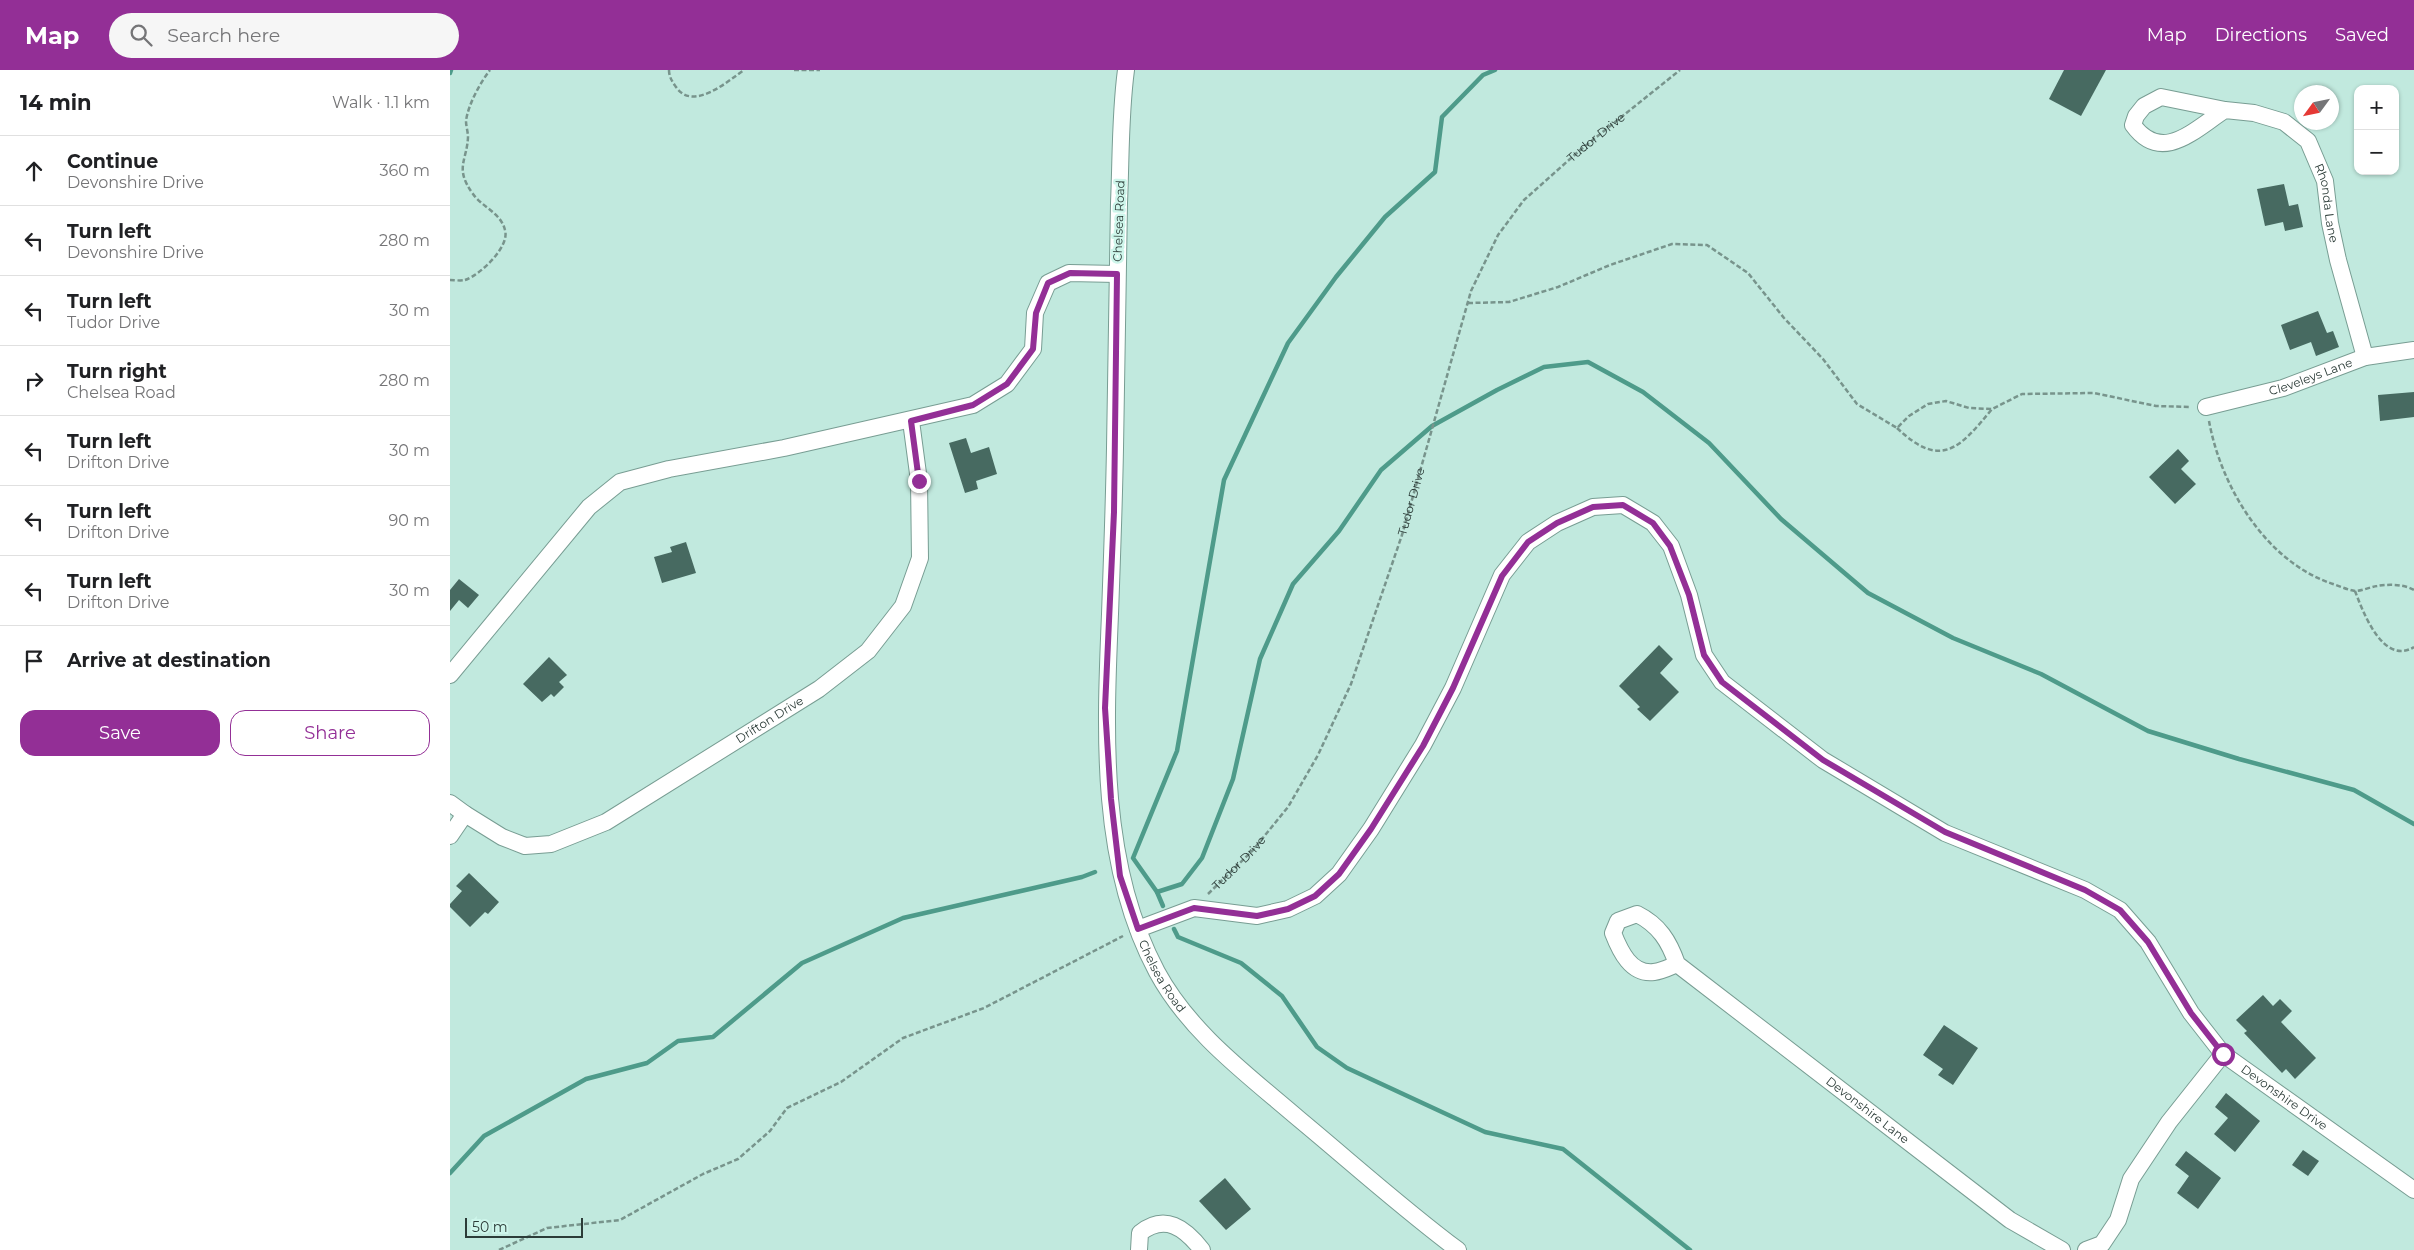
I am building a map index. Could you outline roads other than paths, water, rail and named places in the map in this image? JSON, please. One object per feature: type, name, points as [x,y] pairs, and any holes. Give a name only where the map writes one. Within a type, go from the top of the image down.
[{"type":"street","name":"Chelsea Road","points":[[1126,70],[1117,274],[1114,512],[1105,708],[1111,799],[1120,876],[1138,929],[1157,972],[1182,1011],[1209,1040],[1416,1218],[1458,1250]]},
{"type":"street","name":"Rhonda Lane","points":[[2225,110],[2195,131],[2165,144],[2154,142],[2141,135],[2133,125],[2136,116],[2144,106],[2161,97],[2225,110],[2254,113],[2284,122],[2308,141],[2326,181],[2336,251],[2365,357]]},
{"type":"street","points":[[450,675],[589,507],[620,482],[669,469],[784,448],[911,421],[973,405],[1007,384],[1033,349],[1036,313],[1048,283],[1070,273],[1117,274]]},
{"type":"street","name":"Cleveleys Lane","points":[[2206,407],[2283,388],[2365,357],[2414,350]]},
{"type":"street","name":"Drifton Drive","points":[[450,803],[502,836],[524,846],[551,844],[606,822],[819,689],[868,651],[903,606],[920,558],[919,481],[911,421]]},
{"type":"street","name":"Devonshire Drive","points":[[1138,929],[1194,908],[1257,916],[1280,911],[1315,896],[1339,874],[1371,829],[1423,746],[1453,688],[1502,576],[1528,542],[1557,523],[1593,507],[1623,505],[1653,523],[1670,546],[1689,595],[1704,655],[1722,682],[1823,760],[1945,832],[2085,890],[2120,910],[2148,942],[2191,1013],[2223,1054],[2414,1190]]},
{"type":"street","points":[[450,836],[465,814]]},
{"type":"street","name":"Devonshire Lane","points":[[1678,964],[2010,1220],[2062,1250]]},
{"type":"street","points":[[2086,1250],[2102,1244],[2118,1220],[2130,1179],[2169,1122],[2223,1054]]},
{"type":"street","points":[[1139,1250],[1140,1233],[1150,1225],[1166,1223],[1179,1226],[1202,1250]]},
{"type":"waterway","points":[[1495,70],[1483,75],[1442,117],[1435,172],[1385,217],[1336,277],[1288,343],[1224,480],[1177,751],[1133,858],[1157,892],[1182,884],[1202,858],[1233,779],[1260,659],[1293,584],[1339,531],[1381,470],[1432,426],[1497,390],[1544,367],[1588,362],[1643,392],[1709,443],[1781,519],[1868,593],[1953,638],[2041,674],[2148,731],[2239,759],[2354,790],[2414,824]]},
{"type":"waterway","points":[[450,1173],[484,1136],[586,1079],[647,1063],[678,1041],[713,1037],[802,963],[903,918],[1082,877],[1095,872]]},
{"type":"waterway","points":[[1157,892],[1163,906]]},
{"type":"waterway","points":[[1174,929],[1178,937],[1241,963],[1282,996],[1317,1047],[1347,1068],[1485,1132],[1563,1149],[1690,1250]]}]
